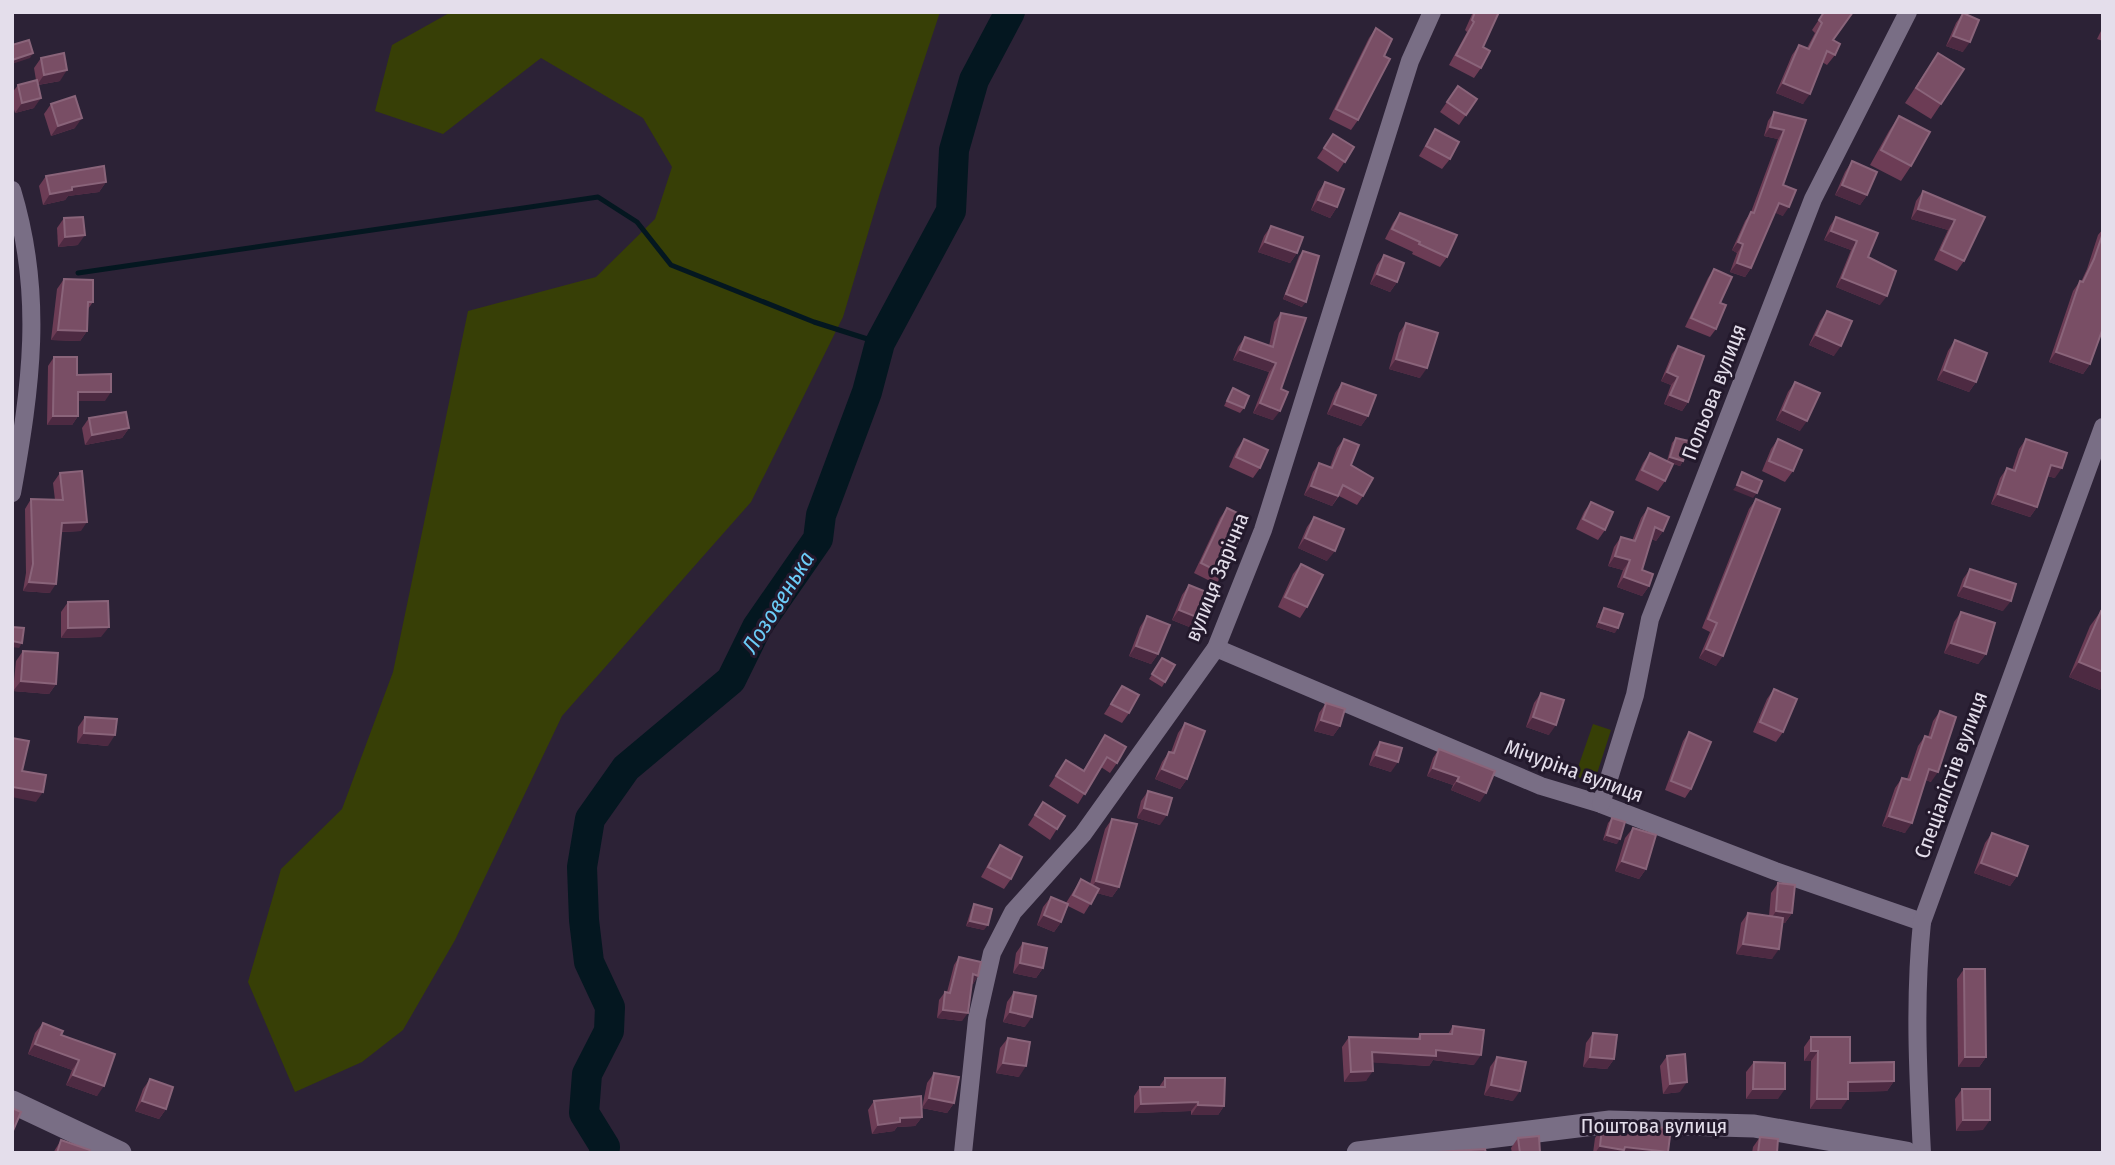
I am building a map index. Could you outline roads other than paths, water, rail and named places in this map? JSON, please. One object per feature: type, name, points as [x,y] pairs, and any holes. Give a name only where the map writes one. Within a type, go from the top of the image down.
[{"type":"street","name":"вулиця Зарічна","points":[[962,1153],[976,1019],[992,953],[1013,912],[1083,834],[1216,648],[1263,530],[1410,61],[1432,12]]},
{"type":"street","name":"Польова вулиця","points":[[1601,804],[1635,695],[1650,618],[1813,199],[1908,12]]},
{"type":"street","points":[[12,190],[30,272],[34,325],[29,399],[12,493]]},
{"type":"street","name":"Спеціалістів вулиця","points":[[1922,1153],[1916,994],[1922,922],[2103,427]]},
{"type":"street","name":"Мічуріна вулиця","points":[[1216,648],[1541,786],[1601,804],[1775,871],[1922,922]]},
{"type":"street","points":[[12,1102],[120,1153]]},
{"type":"street","name":"Поштова вулиця","points":[[1359,1153],[1610,1122],[1754,1126],[1906,1153]]},
{"type":"waterway","name":"Лозовенька","points":[[604,1153],[605,1147],[584,1113],[587,1074],[609,1031],[610,1007],[589,962],[584,920],[582,867],[590,819],[626,768],[731,680],[757,627],[818,539],[821,515],[867,392],[880,343],[951,211],[954,150],[974,80],[1010,12]]},
{"type":"waterway","points":[[78,273],[598,197],[637,222],[671,265],[814,322],[880,343]]}]
